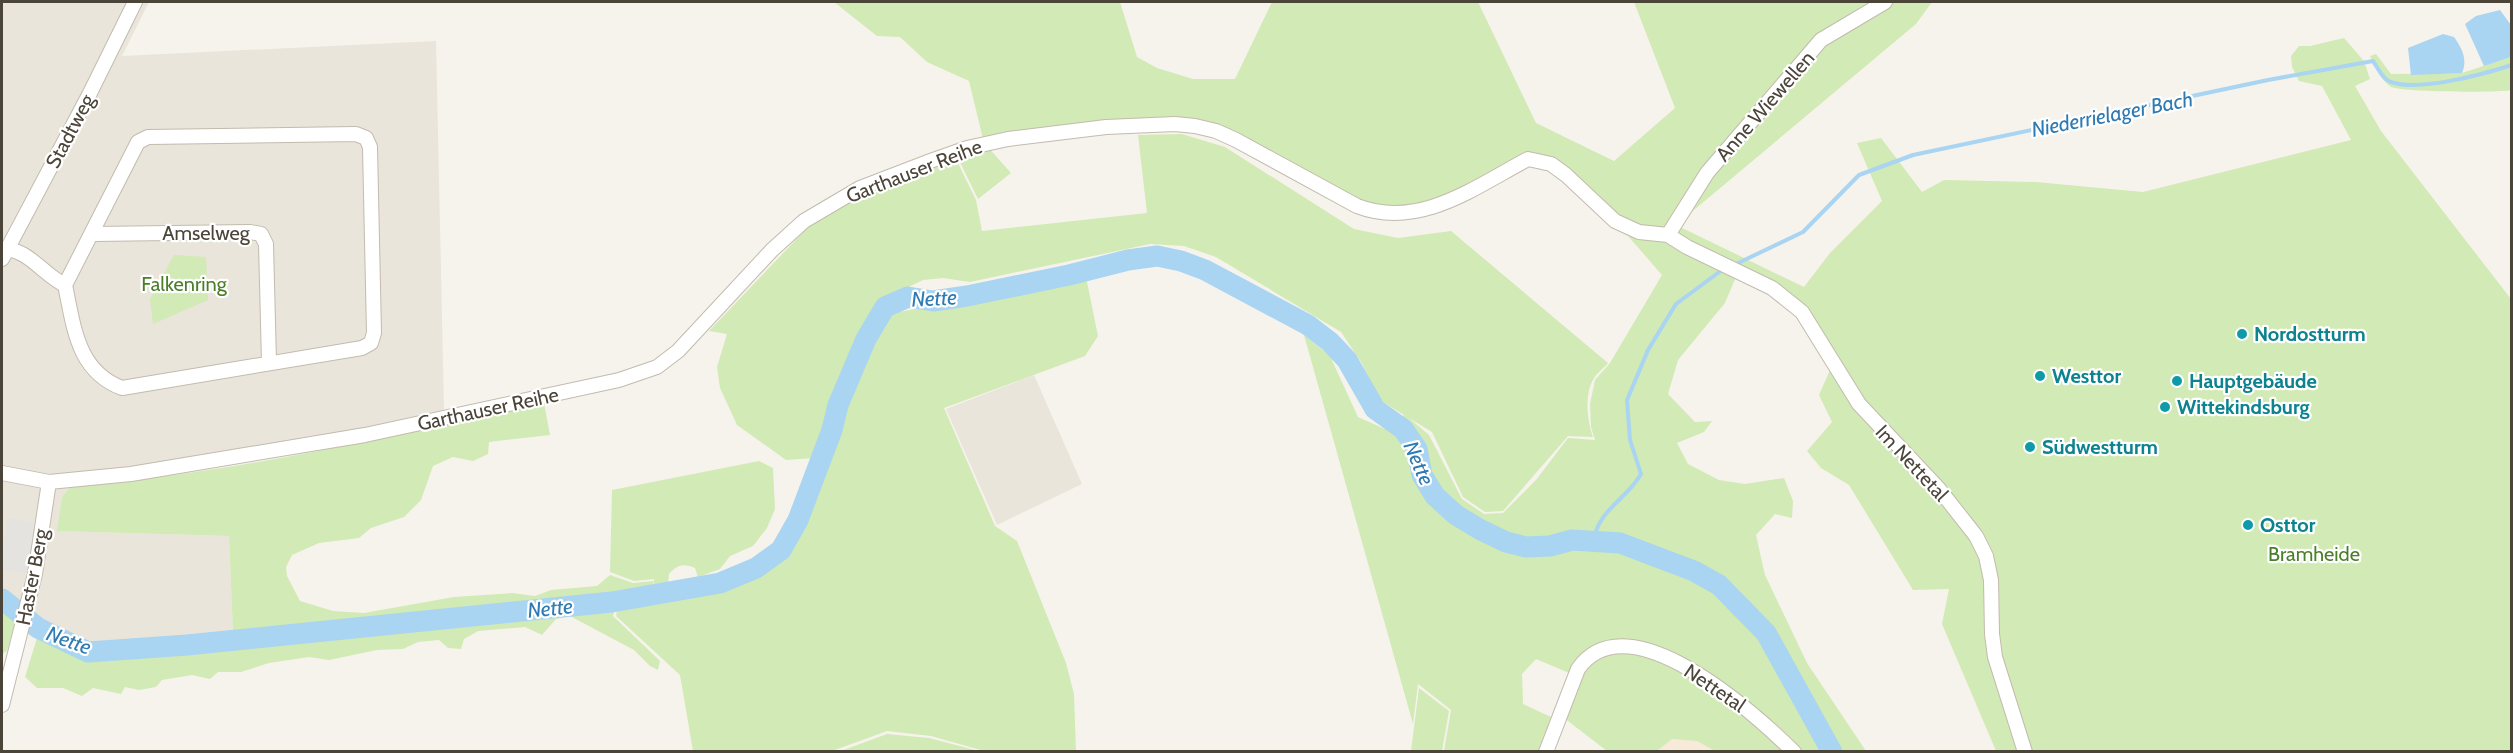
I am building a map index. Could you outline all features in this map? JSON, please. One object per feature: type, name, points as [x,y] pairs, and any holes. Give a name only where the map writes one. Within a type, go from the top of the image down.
[{"type":"street","name":"Stadtweg","points":[[3,252],[90,93],[135,2]]},
{"type":"street","name":"Anne Wiewellen","points":[[1668,235],[1707,173],[1821,40],[1886,2]]},
{"type":"street","name":"Garthauser Reihe","points":[[2,473],[49,482],[131,474],[365,435],[648,371],[678,351],[791,231],[841,197],[967,148],[1019,137],[1106,127],[1175,124],[1195,126],[1216,131],[1236,140],[1357,206],[1376,213],[1394,215],[1411,213],[1442,204],[1528,159],[1542,161],[1566,175],[1615,221],[1639,232],[1668,235],[1688,248]]},
{"type":"street","points":[[356,134],[366,138],[370,147],[374,333],[371,343],[362,348],[122,388],[112,384],[87,363],[81,350],[65,285],[138,142],[148,136],[356,134]]},
{"type":"street","name":"Amselweg","points":[[93,234],[250,231],[261,234],[266,244],[269,362]]},
{"type":"street","name":"Im Nettetal","points":[[1688,248],[1772,288],[1802,312],[1858,404],[1939,489],[1976,536],[1986,556],[1991,580],[1992,634],[1995,657],[2025,752]]},
{"type":"street","points":[[3,252],[26,255],[49,277],[65,285]]},
{"type":"street","name":"Haster Berg","points":[[2,705],[27,605],[49,482]]},
{"type":"street","name":"Nettetal","points":[[1546,752],[1578,669],[1585,659],[1598,649],[1625,646],[1652,652],[1692,669],[1760,719],[1794,752]]},
{"type":"shaded area","points":[[2,2],[149,2],[122,56],[436,41],[444,410],[343,432],[142,465],[72,473],[70,487],[62,497],[58,531],[229,536],[233,634],[185,641],[89,647],[41,625],[2,594]]},
{"type":"shaded area","points":[[1034,375],[1082,484],[997,525],[946,409]]},
{"type":"shaded area","points":[[7,518],[34,522],[27,573],[2,570]]},
{"type":"shaded area","points":[[1671,739],[1697,741],[1715,751],[1657,752]]},
{"type":"green space","name":"Bramheide","points":[[834,2],[1120,2],[1137,57],[1157,68],[1193,79],[1235,79],[1272,2],[1478,2],[1536,123],[1614,161],[1675,108],[1634,2],[1932,2],[1916,24],[1676,225],[1804,287],[1830,253],[1882,201],[1857,143],[1881,138],[1922,192],[1944,180],[2036,182],[2143,192],[2351,140],[2322,86],[2299,81],[2292,67],[2291,56],[2299,46],[2310,46],[2344,38],[2364,61],[2370,79],[2355,86],[2381,131],[2511,299],[2511,751],[1996,751],[1942,624],[1949,589],[1913,590],[1849,485],[1821,468],[1807,451],[1832,422],[1819,395],[1834,361],[1802,312],[1738,272],[1725,303],[1678,360],[1668,394],[1695,422],[1712,421],[1704,432],[1677,443],[1688,464],[1719,480],[1745,484],[1784,478],[1793,501],[1792,518],[1775,514],[1756,535],[1765,575],[1807,663],[1866,751],[1802,751],[1794,741],[1782,751],[1715,751],[1697,741],[1672,739],[1657,751],[1607,751],[1564,718],[1581,678],[1536,659],[1522,674],[1523,704],[1551,717],[1538,751],[1444,751],[1451,710],[1418,684],[1413,724],[1304,335],[1330,356],[1358,417],[1385,429],[1404,415],[1380,400],[1361,362],[1341,332],[1216,257],[1184,246],[1150,244],[970,282],[943,278],[923,280],[878,302],[832,405],[815,458],[786,460],[737,425],[720,388],[717,367],[727,334],[709,331],[808,227],[845,205],[956,159],[976,200],[982,231],[1147,213],[1138,135],[1182,134],[1225,147],[1354,229],[1398,238],[1451,231],[1608,363],[1594,378],[1589,392],[1588,415],[1593,437],[1568,436],[1503,511],[1485,512],[1463,497],[1432,432],[1409,418],[1429,435],[1462,499],[1484,514],[1503,513],[1536,480],[1568,438],[1595,440],[1591,427],[1590,404],[1595,380],[1610,363],[1662,275],[1615,221],[1566,175],[1528,159],[1442,204],[1376,213],[1195,126],[985,144],[1011,173],[978,199],[955,152],[984,143],[969,81],[927,62],[900,37],[877,36]]},
{"type":"green space","points":[[2376,54],[2391,74],[2462,73],[2511,57],[2511,90],[2450,92],[2391,87],[2382,77],[2370,56]]},
{"type":"green space","name":"Falkenring","points":[[174,255],[206,257],[208,300],[153,324],[150,299]]},
{"type":"green space","points":[[1086,277],[1098,336],[1085,356],[944,408],[995,526],[1017,541],[1066,663],[1074,694],[1076,751],[984,751],[931,736],[887,731],[832,751],[693,751],[680,675],[616,616],[617,610],[720,589],[758,572],[780,554],[795,535],[879,322],[888,314]]},
{"type":"green space","points":[[544,403],[550,435],[489,442],[488,454],[473,461],[453,457],[433,466],[421,500],[404,517],[371,528],[359,538],[319,543],[292,555],[286,567],[287,576],[300,601],[333,611],[364,613],[454,597],[512,593],[535,596],[551,590],[597,586],[610,575],[633,583],[654,581],[652,589],[615,609],[613,616],[660,661],[658,670],[650,666],[634,650],[570,616],[556,619],[542,635],[525,627],[478,631],[464,639],[461,649],[448,648],[439,640],[418,642],[403,649],[377,650],[329,660],[309,657],[269,663],[241,672],[218,672],[210,679],[192,675],[162,680],[156,687],[139,690],[125,687],[121,694],[93,688],[82,696],[63,688],[37,688],[25,677],[41,625],[89,647],[185,641],[233,634],[229,536],[57,531],[62,497],[70,487],[189,473],[308,453]]},
{"type":"green space","points":[[759,461],[773,468],[775,509],[767,528],[753,546],[730,556],[720,569],[698,577],[695,568],[684,565],[678,567],[669,574],[668,584],[654,587],[654,579],[634,581],[610,572],[612,490]]},
{"type":"green space","points":[[2,594],[19,608],[7,651],[2,654]]},
{"type":"green space","points":[[1419,688],[1449,711],[1442,751],[1411,751]]},
{"type":"green space","points":[[887,734],[929,738],[979,751],[841,751]]},
{"type":"water","points":[[2500,10],[2511,25],[2511,57],[2484,66],[2465,24],[2476,16]]},
{"type":"water","points":[[2443,34],[2454,37],[2462,50],[2464,68],[2462,73],[2411,75],[2408,48]]},
{"type":"waterway","name":"Niederrielager Bach","points":[[1734,265],[1803,232],[1859,175],[1913,155],[2268,80],[2373,61],[2386,79],[2403,85],[2452,81],[2512,65]]},
{"type":"waterway","name":"Nette","points":[[2,599],[38,628],[88,652],[187,645],[612,602],[720,583],[756,568],[781,550],[798,520],[832,430],[838,405],[866,339],[885,307],[908,297],[933,301],[967,296],[1128,260],[1157,256],[1181,261],[1205,270],[1308,325],[1330,342],[1347,360],[1375,409],[1403,429],[1417,449],[1422,475],[1435,496],[1456,515],[1481,530],[1506,542],[1526,547],[1550,546],[1572,540],[1620,543],[1694,571],[1719,585],[1766,633],[1832,752]]},
{"type":"waterway","name":"Niederrielager Bach","points":[[1594,540],[1601,521],[1641,474],[1630,440],[1627,400],[1648,350],[1676,304],[1722,270]]},
{"type":"place","name":"Nordostturm","points":[[2242,334]]},
{"type":"place","name":"Westtor","points":[[2040,376]]},
{"type":"place","name":"Hauptgebäude","points":[[2177,381]]},
{"type":"place","name":"Wittekindsburg","points":[[2165,407]]},
{"type":"place","name":"Südwestturm","points":[[2030,447]]},
{"type":"place","name":"Osttor","points":[[2248,525]]}]
